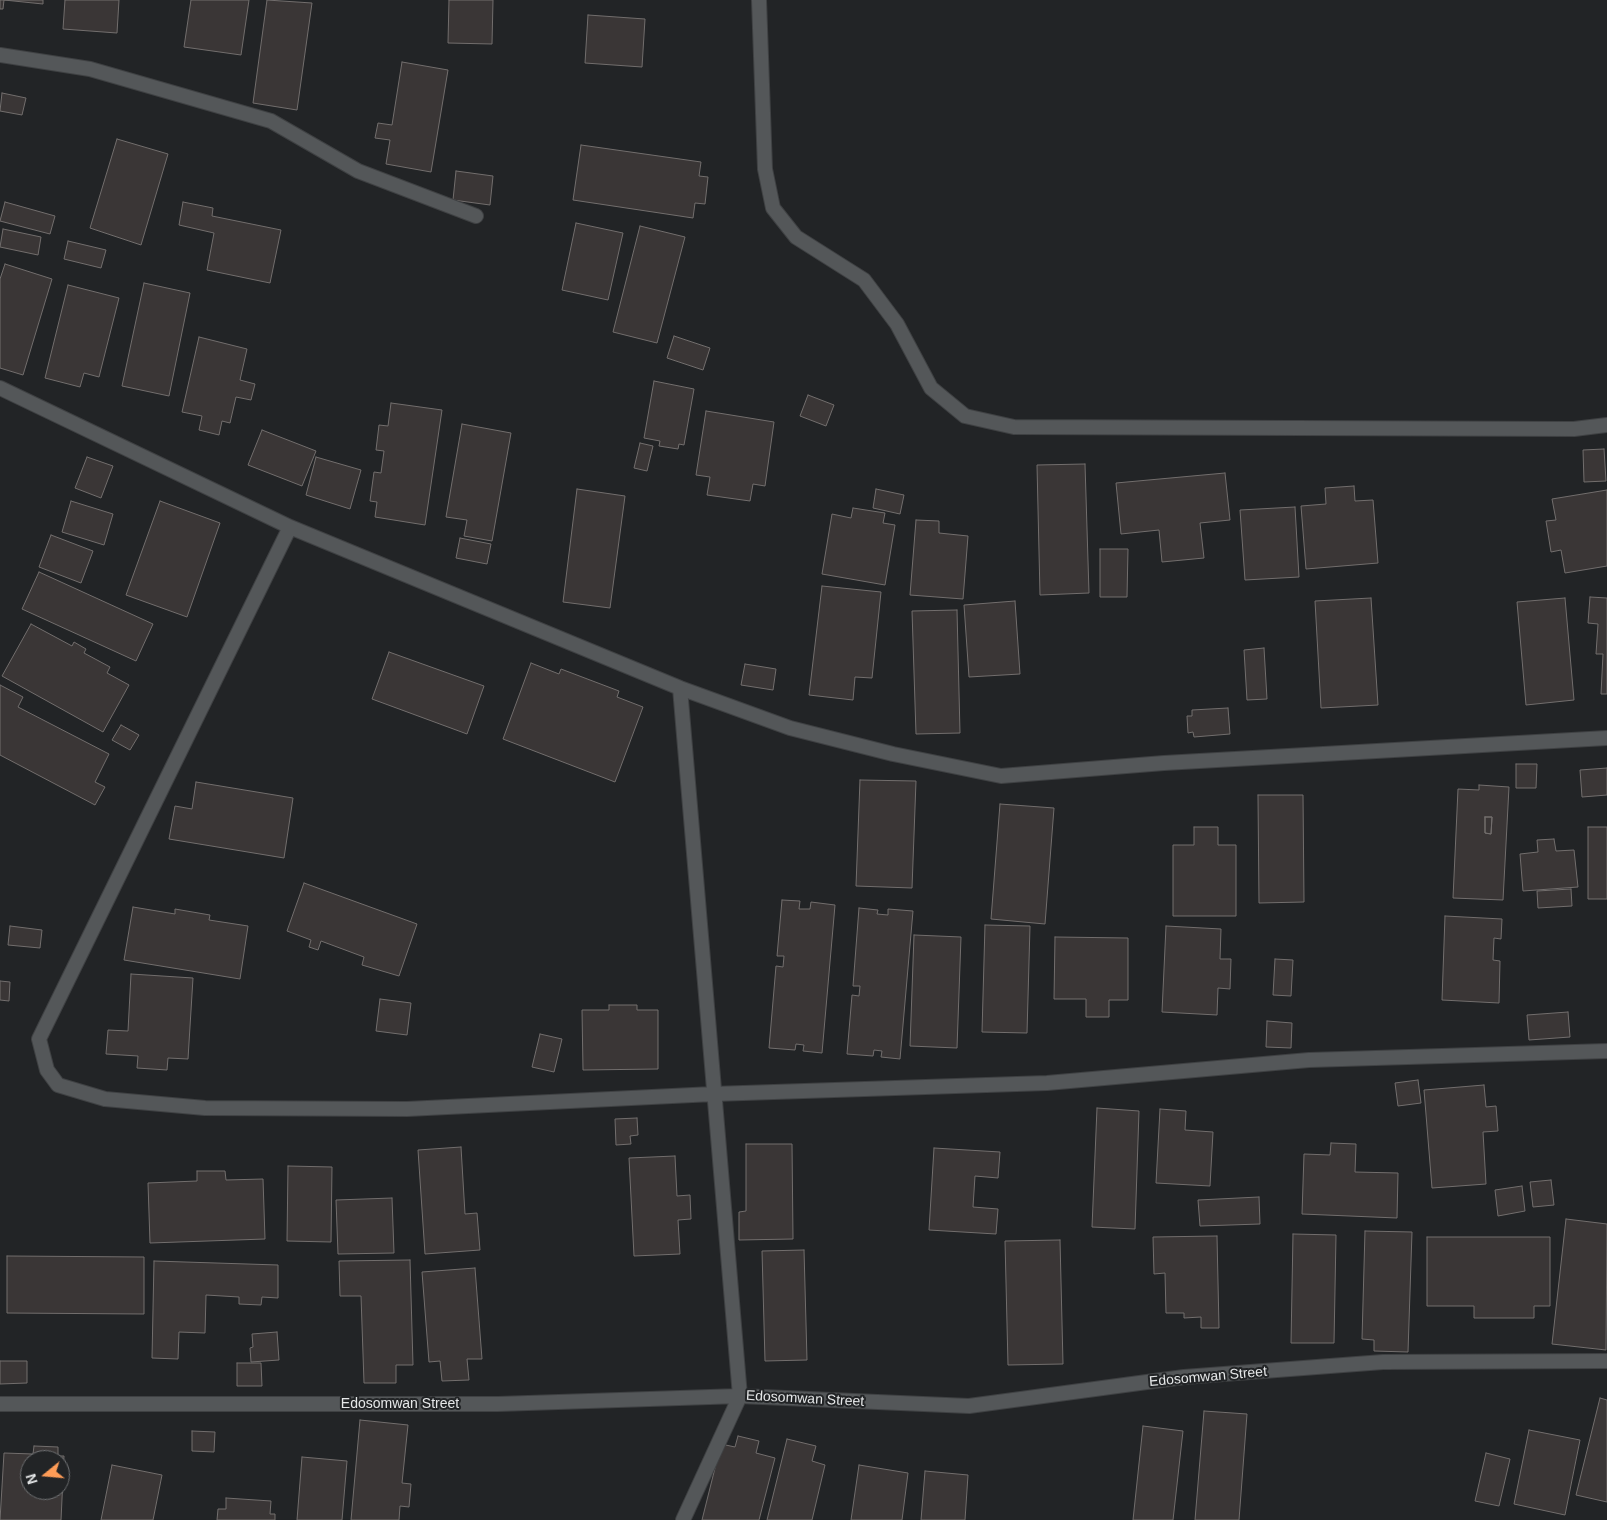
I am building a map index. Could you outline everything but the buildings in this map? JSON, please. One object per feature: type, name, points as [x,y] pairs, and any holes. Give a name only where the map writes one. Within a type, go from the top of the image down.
[{"type":"street","points":[[759,0],[765,169],[773,208],[796,237],[864,280],[897,324],[931,388],[965,416],[1014,427],[1574,429],[1607,425]]},
{"type":"street","points":[[0,54],[90,68],[271,121],[358,171],[476,216]]},
{"type":"street","points":[[0,388],[290,527],[680,688],[790,728],[893,754],[1001,776],[1164,763],[1607,738]]},
{"type":"street","points":[[290,527],[39,1040],[47,1070],[58,1085],[104,1099],[205,1108],[407,1109],[713,1094],[1047,1083],[1309,1060],[1607,1050]]},
{"type":"street","points":[[680,688],[740,1396],[683,1520]]},
{"type":"street","name":"Edosomwan Street","points":[[0,1404],[498,1404],[740,1396],[969,1406],[1184,1377],[1384,1362],[1607,1361]]}]
